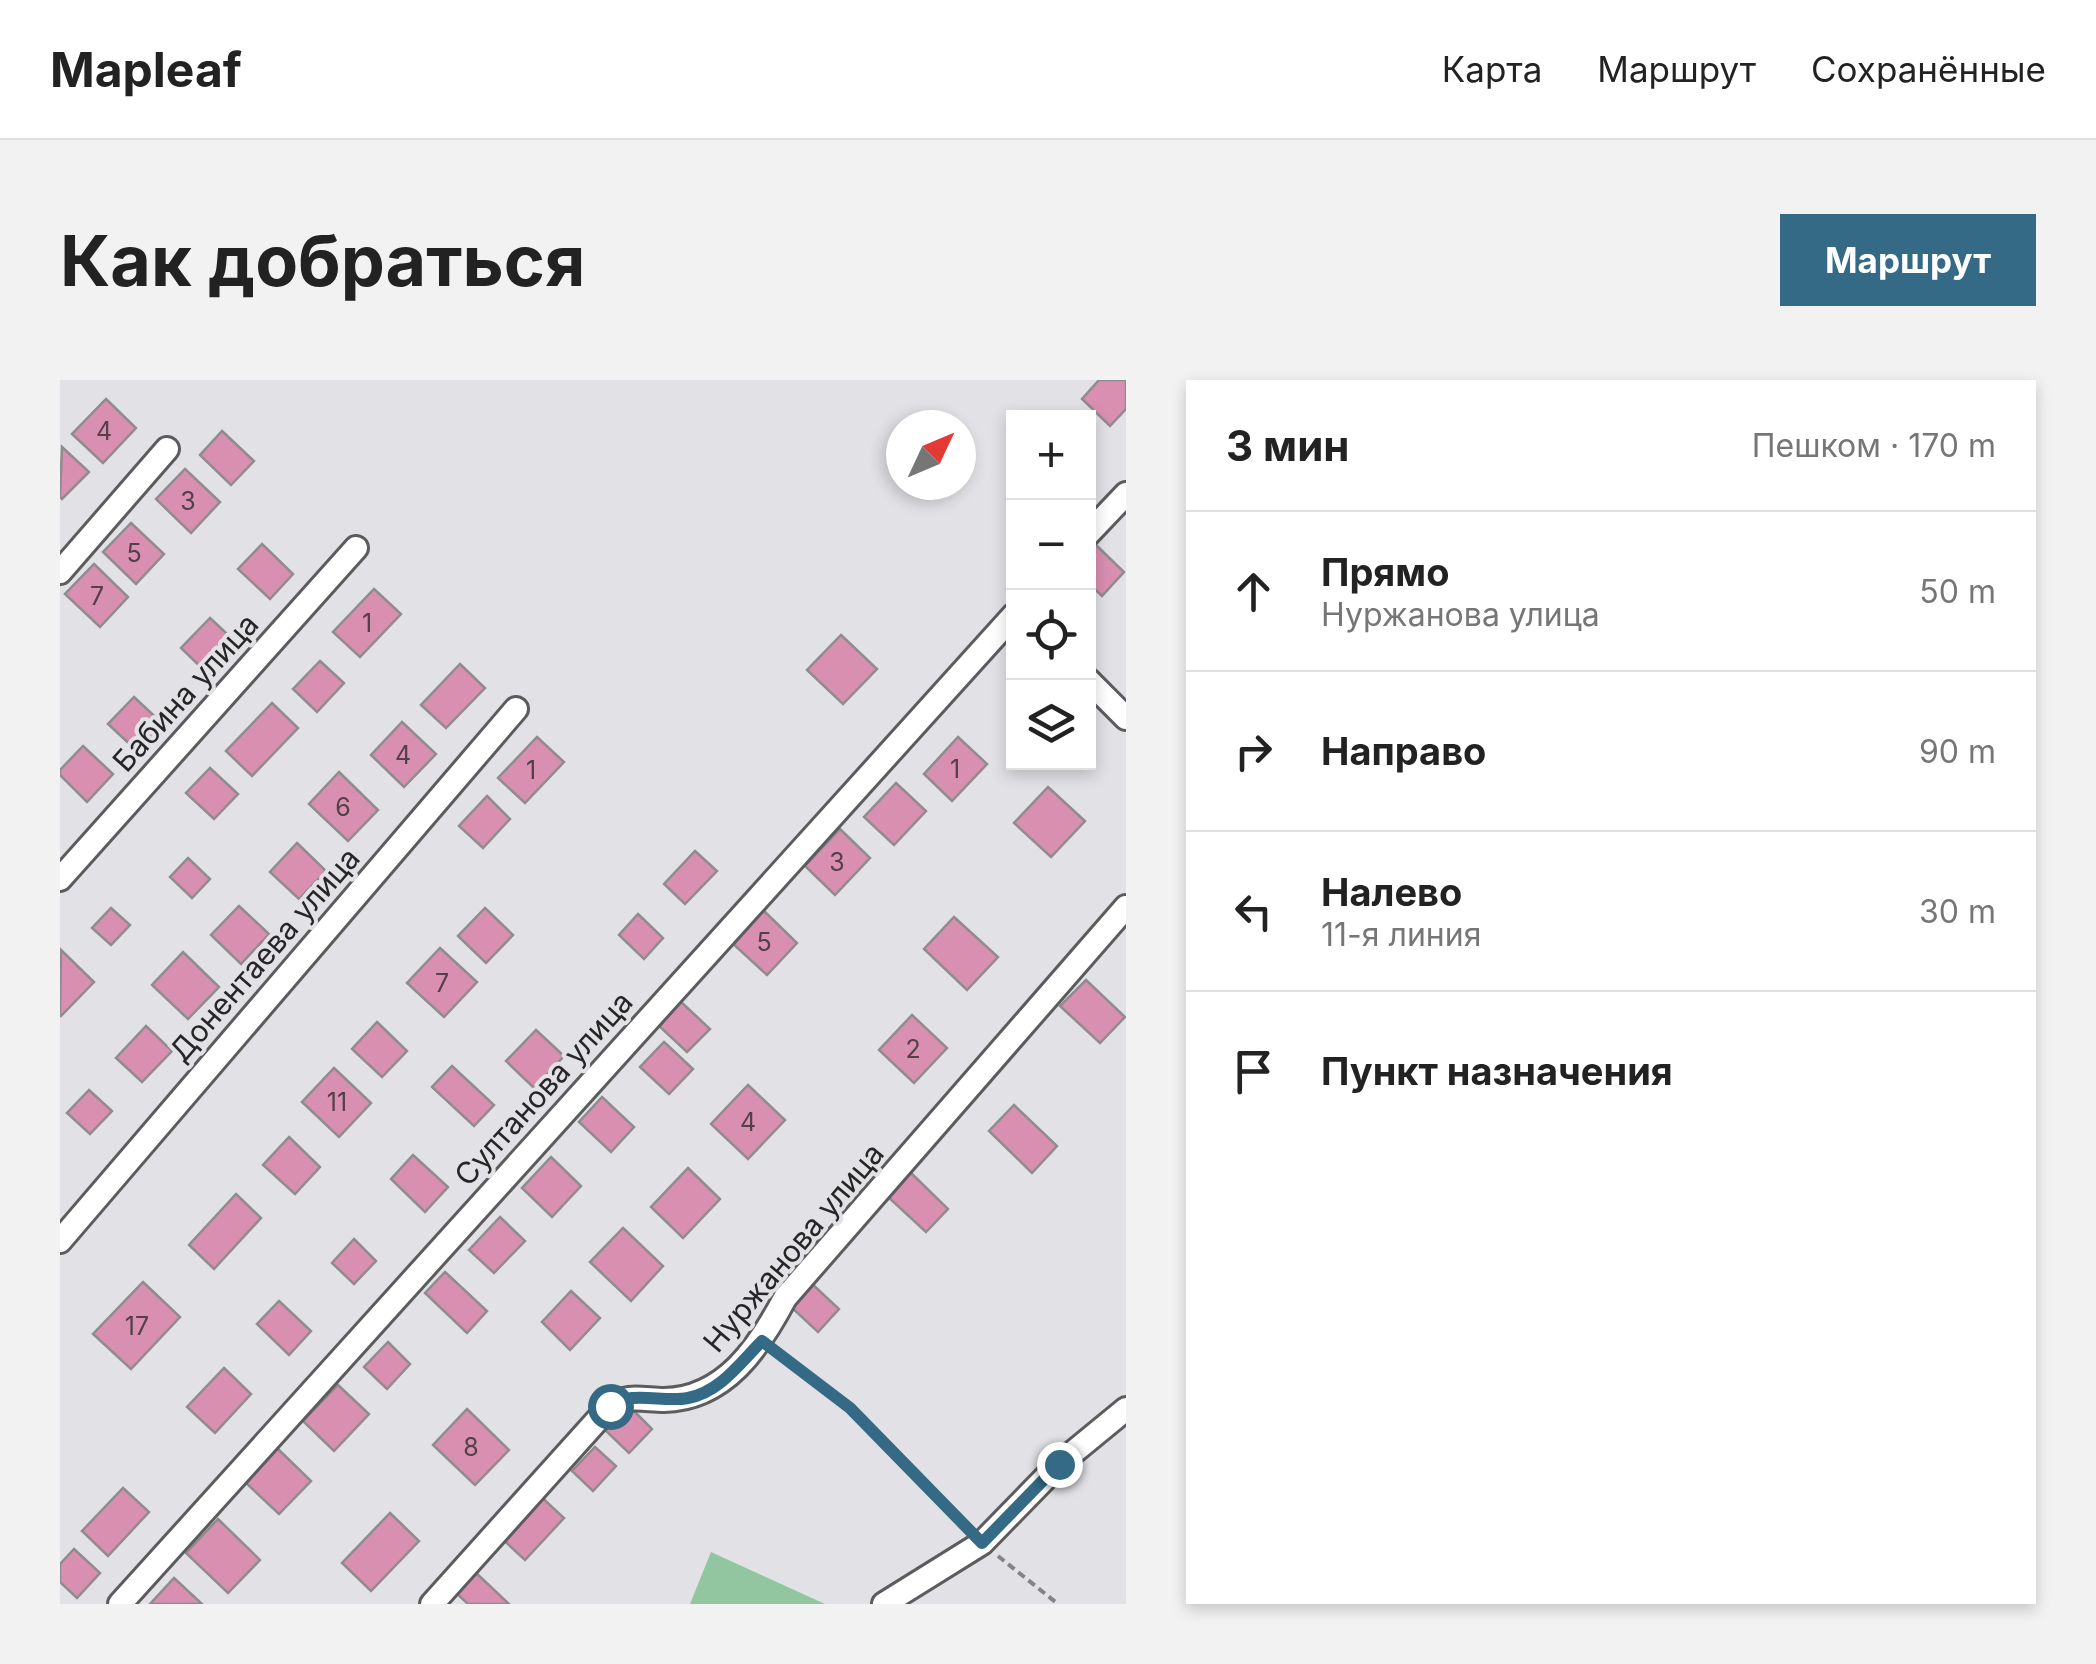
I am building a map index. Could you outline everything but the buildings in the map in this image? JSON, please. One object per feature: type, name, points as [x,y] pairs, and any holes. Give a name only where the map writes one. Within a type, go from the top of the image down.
[{"type":"street","points":[[60,572],[167,449]]},
{"type":"street","points":[[1096,526],[1126,494]]},
{"type":"street","name":"Бабина улица","points":[[60,879],[356,548]]},
{"type":"street","name":"Султанова улица","points":[[120,1604],[1006,624]]},
{"type":"street","points":[[1096,688],[1126,718]]},
{"type":"street","name":"Донентаева улица","points":[[60,1241],[516,708]]},
{"type":"street","name":"Нуржанова улица","points":[[432,1604],[610,1406],[628,1398],[690,1398],[718,1386],[762,1341],[785,1298],[1126,907]]},
{"type":"street","points":[[884,1604],[982,1543],[1059,1464],[1126,1409]]},
{"type":"path","points":[[762,1341],[850,1408],[982,1543],[1058,1604]]},
{"type":"green space","points":[[711,1552],[825,1604],[690,1604]]},
{"type":"route","points":[[610,1406],[628,1398],[690,1398],[718,1386],[762,1341],[850,1408],[982,1543],[1059,1464]]}]
